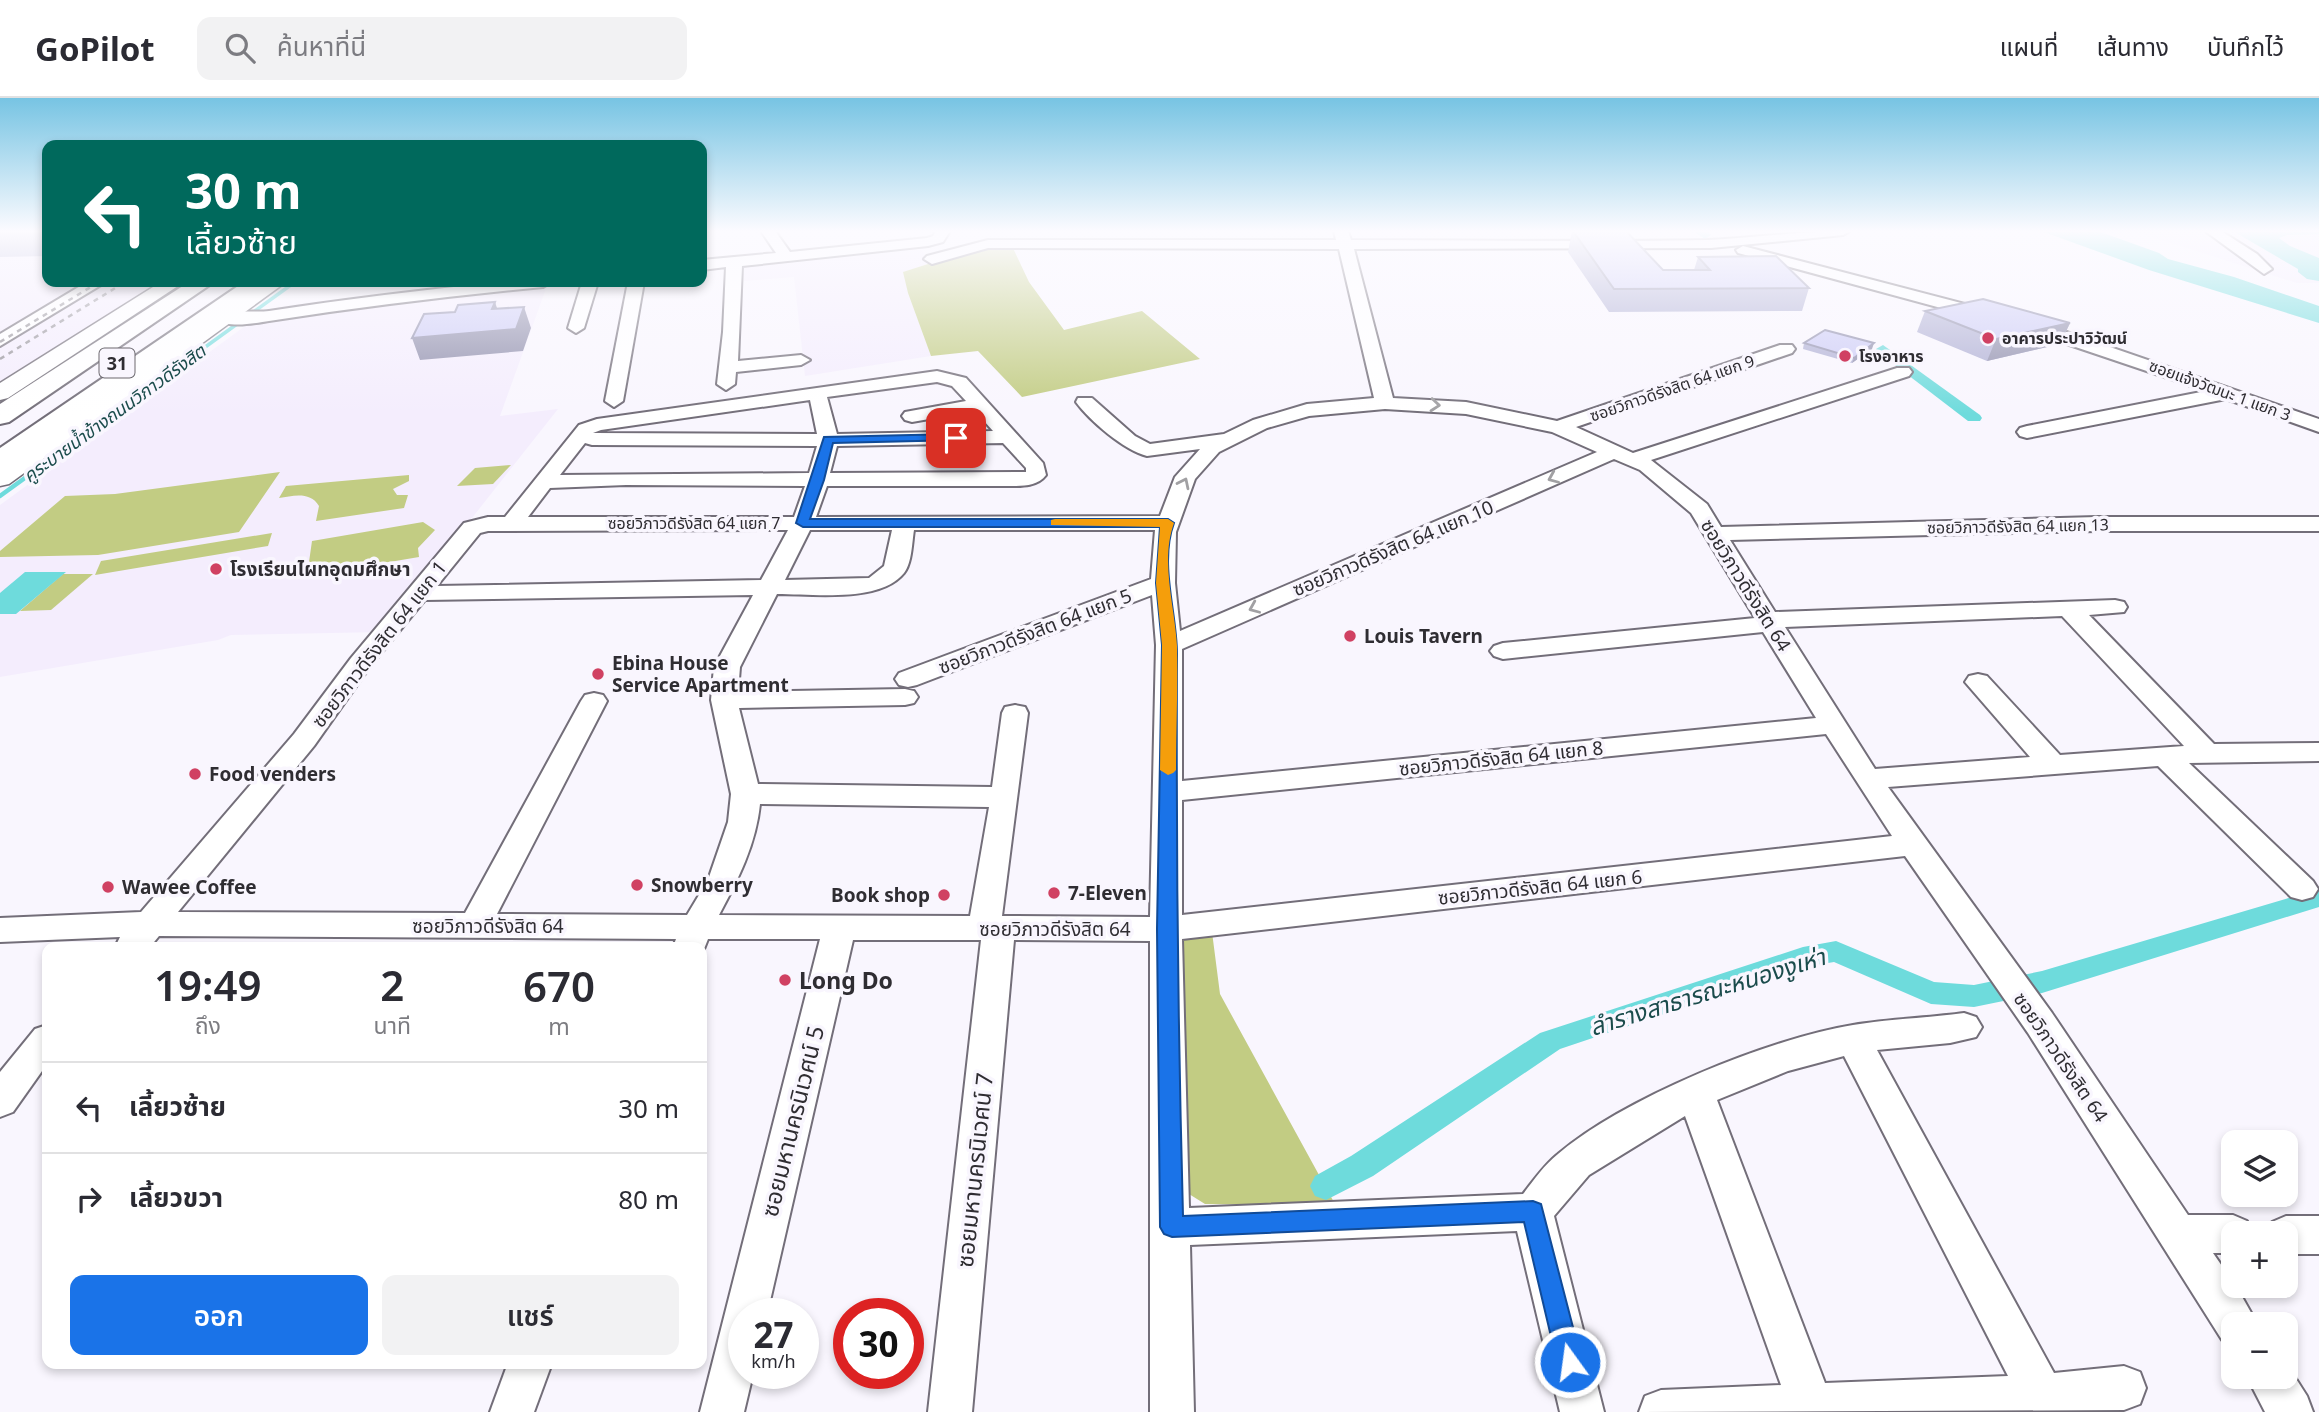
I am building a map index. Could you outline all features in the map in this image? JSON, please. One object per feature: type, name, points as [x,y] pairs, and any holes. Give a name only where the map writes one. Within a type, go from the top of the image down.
[{"type":"highway","name":"31","points":[[0,406],[174,292]]},
{"type":"highway","name":"31","points":[[0,416],[187,292]]},
{"type":"highway","name":"31","points":[[0,432],[204,292]]},
{"type":"highway","name":"31","points":[[0,444],[219,292]]},
{"type":"highway","points":[[0,461],[243,292]]},
{"type":"main road","name":"31","points":[[0,393],[158,292]]},
{"type":"main road","name":"31","points":[[0,478],[240,319],[266,292]]},
{"type":"street","points":[[0,329],[62,292]]},
{"type":"street","points":[[0,341],[81,292]]},
{"type":"street","points":[[240,319],[445,292]]},
{"type":"street","points":[[576,328],[587,292]]},
{"type":"street","points":[[614,401],[635,292]]},
{"type":"street","points":[[732,292],[727,376],[801,360]]},
{"type":"street","points":[[1357,292],[1385,402]]},
{"type":"street","name":"ซอยแจ้งวัฒนะ 1 แยก 3","points":[[1898,292],[2043,330],[2319,426]]},
{"type":"street","name":"ซอยวิภาวดีรังสิต 64 แยก 9","points":[[1558,427],[1786,349]]},
{"type":"street","name":"ซอยวิภาวดีรังสิต 64 แยก 10","points":[[1170,645],[1625,455],[1903,372]]},
{"type":"street","points":[[512,523],[547,482],[586,429],[605,423],[937,376],[959,382],[1036,467],[1036,475],[1028,480],[547,482]]},
{"type":"street","points":[[693,937],[723,880],[743,822],[746,793],[724,699],[727,667],[803,523],[818,480],[828,440],[821,404],[815,392]]},
{"type":"street","points":[[2027,432],[2229,393]]},
{"type":"street","points":[[1085,402],[1128,440],[1147,450],[1226,440]]},
{"type":"street","name":"ซอยวิภาวดีรังสิต 64","points":[[0,930],[142,935],[474,926],[528,936],[693,937],[839,928],[1166,929],[1170,645],[1163,583],[1165,532],[1185,477],[1212,448],[1226,440],[1260,424],[1307,410],[1385,402],[1466,408],[1558,427],[1625,455],[1647,466],[1699,509],[1867,779],[2021,996],[2228,1312]]},
{"type":"street","points":[[912,416],[979,405]]},
{"type":"street","points":[[579,439],[828,440],[1007,437]]},
{"type":"street","points":[[419,593],[875,584],[895,569],[905,522]]},
{"type":"street","name":"ซอยวิภาวดีรังสิต 64 แยก 7","points":[[472,528],[512,523],[1168,523]]},
{"type":"street","name":"ซอยวิภาวดีรังสิต 64 แยก 13","points":[[1716,534],[2107,524],[2319,524]]},
{"type":"street","name":"ซอยวิภาวดีรังสิต 64 แยก 1","points":[[142,935],[304,740],[360,663],[472,528]]},
{"type":"street","name":"ซอยวิภาวดีรังสิต 64 แยก 5","points":[[724,699],[906,688],[1163,583]]},
{"type":"street","points":[[1503,651],[1768,622],[2115,607]]},
{"type":"street","points":[[2069,609],[2207,753]]},
{"type":"street","points":[[1978,682],[2053,765]]},
{"type":"street","points":[[474,926],[594,701]]},
{"type":"street","name":"ซอยมหานครนิเวศน์ 7","points":[[950,1412],[992,928],[1016,713]]},
{"type":"street","name":"ซอยวิภาวดีรังสิต 64 แยก 8","points":[[1167,792],[1835,725]]},
{"type":"street","points":[[1867,779],[2207,753],[2319,752]]},
{"type":"street","points":[[2164,756],[2302,889]]},
{"type":"street","points":[[746,793],[1005,797]]},
{"type":"street","name":"ซอยวิภาวดีรังสิต 64 แยก 6","points":[[1166,929],[1914,844]]},
{"type":"street","name":"ซอยมหานครนิเวศน์ 5","points":[[750,1298],[839,928]]},
{"type":"street","points":[[1166,929],[1172,1227],[1172,1412]]},
{"type":"street","points":[[1172,1227],[1533,1212],[1573,1164],[1636,1125],[1696,1094],[1778,1058],[1853,1040],[1964,1027]]},
{"type":"street","points":[[1853,1040],[2043,1397]]},
{"type":"street","points":[[0,1101],[42,1046]]},
{"type":"street","points":[[1696,1094],[1811,1405]]},
{"type":"street","points":[[1533,1212],[1582,1412]]},
{"type":"street","points":[[2179,1234],[2221,1234]]},
{"type":"street","points":[[2298,1235],[2319,1235]]},
{"type":"street","points":[[512,1412],[528,1369]]},
{"type":"street","points":[[722,1412],[728,1387]]},
{"type":"street","points":[[1661,1412],[2043,1397],[2124,1388]]},
{"type":"street","points":[[2277,1389],[2291,1412]]},
{"type":"shaded area","points":[[0,292],[148,292],[0,389]]},
{"type":"shaded area","name":"โรงเรียนไผทอุดมศึกษา","points":[[475,292],[545,292],[500,416],[558,409],[382,632],[231,635],[218,640],[0,677],[0,505],[252,321]]},
{"type":"shaded area","points":[[796,292],[908,292],[931,356],[805,376]]},
{"type":"green space","points":[[1037,292],[1064,330],[1142,311],[1200,359],[1022,397],[978,351],[931,356],[908,293]]},
{"type":"green space","points":[[511,465],[493,484],[457,486],[475,468]]},
{"type":"green space","points":[[280,472],[239,532],[98,555],[0,557],[0,551],[65,496],[115,494]]},
{"type":"green space","points":[[409,475],[409,481],[393,489],[397,495],[408,495],[404,508],[316,521],[319,506],[311,498],[279,498],[286,486]]},
{"type":"green space","points":[[423,522],[435,530],[418,548],[419,557],[307,576],[312,541]]},
{"type":"green space","points":[[272,533],[268,546],[95,575],[101,561]]},
{"type":"green space","points":[[63,574],[93,574],[51,610],[20,611]]},
{"type":"green space","points":[[1212,932],[1220,994],[1336,1206],[1205,1204],[1189,1194],[1180,936]]},
{"type":"water","points":[[2221,292],[2279,292],[2319,306],[2319,323]]},
{"type":"water","points":[[25,572],[66,572],[16,614],[0,614],[0,593]]},
{"type":"building","points":[[1983,299],[2070,323],[1996,339],[1925,311]]},
{"type":"building","points":[[495,302],[492,309],[524,307],[516,329],[412,338],[424,314],[455,312],[458,305]]},
{"type":"building","name":"โรงอาหาร","points":[[1825,330],[1874,343],[1854,358],[1804,343]]},
{"type":"waterway","name":"คูระบายน้ำข้างถนนวิภาวดีรังสิต","points":[[168,374],[281,292]]},
{"type":"waterway","points":[[1883,349],[1974,418]]},
{"type":"waterway","name":"คูระบายน้ำข้างถนนวิภาวดีรังสิต","points":[[0,496],[170,373]]},
{"type":"waterway","name":"ลำรางสาธารณะหนองงูเห่า","points":[[1326,1186],[1362,1166],[1550,1041],[1803,957],[1836,951],[1931,993],[1974,996],[2042,982],[2319,898]]},
{"type":"railway","points":[[0,342],[82,292]]},
{"type":"railway","points":[[0,359],[108,292]]},
{"type":"slow traffic","points":[[1055,523],[1168,523],[1165,532],[1163,583],[1170,645],[1168,770]]},
{"type":"place","name":"อาคารประปาวิวัฒน์","points":[[1988,338]]},
{"type":"place","name":"โรงอาหาร","points":[[1845,356]]},
{"type":"place","name":"โรงเรียนไผทอุดมศึกษา","points":[[216,569]]},
{"type":"place","name":"Louis Tavern","points":[[1350,636]]},
{"type":"place","name":"Ebina House Service Apartment","points":[[598,674]]},
{"type":"place","name":"Food venders","points":[[195,774]]},
{"type":"place","name":"Snowberry","points":[[637,885]]},
{"type":"place","name":"Wawee Coffee","points":[[108,887]]},
{"type":"place","name":"7-Eleven","points":[[1054,893]]},
{"type":"place","name":"Book shop","points":[[944,895]]},
{"type":"place","name":"Long Do","points":[[785,980]]},
{"type":"route","points":[[956,438],[828,440],[803,523],[1168,523],[1165,532],[1163,583],[1170,645],[1166,929],[1172,1227],[1533,1212],[1570,1362]]}]
